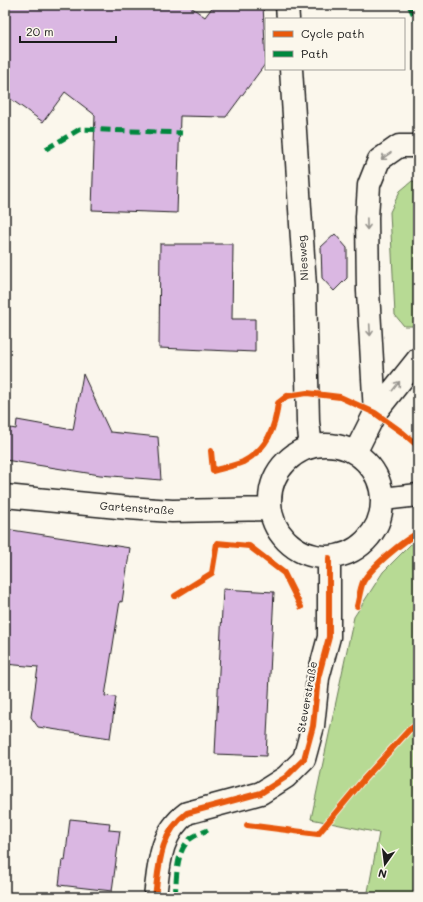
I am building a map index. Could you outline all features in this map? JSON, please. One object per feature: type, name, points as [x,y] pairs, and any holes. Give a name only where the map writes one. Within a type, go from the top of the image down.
[{"type":"street","points":[[287,5],[288,18]]},
{"type":"street","name":"Niesweg","points":[[291,70],[304,286],[308,422],[311,447]]},
{"type":"street","points":[[375,413],[368,291],[367,217],[369,185],[379,160],[399,146],[418,146]]},
{"type":"street","points":[[355,453],[375,413],[418,359]]},
{"type":"street","points":[[324,445],[338,446],[355,453],[368,463],[379,480],[383,499],[379,522],[367,540],[349,553],[329,558],[307,555],[290,544],[277,529],[270,509],[271,489],[279,470],[292,456],[311,447],[324,445]]},
{"type":"street","points":[[383,499],[418,495]]},
{"type":"street","name":"Gartenstraße","points":[[5,496],[157,510],[270,509]]},
{"type":"street","name":"Steverstraße","points":[[155,897],[160,859],[166,836],[180,818],[187,813],[261,793],[286,777],[304,759],[314,726],[318,678],[329,637],[329,558]]},
{"type":"green space","points":[[412,181],[418,182],[418,326],[404,326],[395,315],[390,212],[400,191]]},
{"type":"green space","points":[[418,542],[418,897],[367,897],[379,833],[311,819],[354,617],[383,572],[411,544]]},
{"type":"building","points":[[5,5],[188,5],[205,17],[214,5],[263,5],[265,64],[226,117],[180,116],[177,213],[92,210],[95,115],[65,92],[43,122],[5,95]]},
{"type":"building","points":[[335,234],[347,248],[347,278],[334,291],[322,278],[321,247]]},
{"type":"building","points":[[160,244],[233,244],[232,319],[255,319],[255,352],[159,348]]},
{"type":"building","points":[[83,374],[110,432],[158,437],[161,480],[100,475],[5,460],[5,427],[16,429],[17,420],[73,430]]},
{"type":"building","points":[[5,529],[130,548],[105,696],[116,697],[110,738],[38,727],[31,717],[38,667],[5,664]]},
{"type":"building","points":[[223,589],[274,592],[266,756],[215,754]]},
{"type":"building","points":[[70,819],[110,823],[109,830],[120,831],[112,891],[59,885],[62,860],[65,861]]},
{"type":"marked path","points":[[409,5],[418,24]]},
{"type":"marked path","points":[[46,149],[80,129],[182,133]]},
{"type":"marked path","points":[[175,897],[178,864],[183,848],[193,837],[208,830]]},
{"type":"cycle path","points":[[211,451],[213,471],[243,462],[251,457],[264,444],[272,430],[278,403],[287,396],[307,393],[340,397],[375,413],[418,446]]},
{"type":"cycle path","points":[[357,606],[362,585],[367,576],[388,555],[418,533]]},
{"type":"cycle path","points":[[175,596],[212,573],[217,543],[249,546],[284,573],[301,607]]},
{"type":"cycle path","points":[[155,897],[162,851],[171,831],[178,821],[187,813],[261,793],[286,777],[304,759],[313,726],[318,678],[329,637],[329,558]]},
{"type":"cycle path","points":[[247,825],[318,834],[364,779],[409,730],[418,724]]}]
